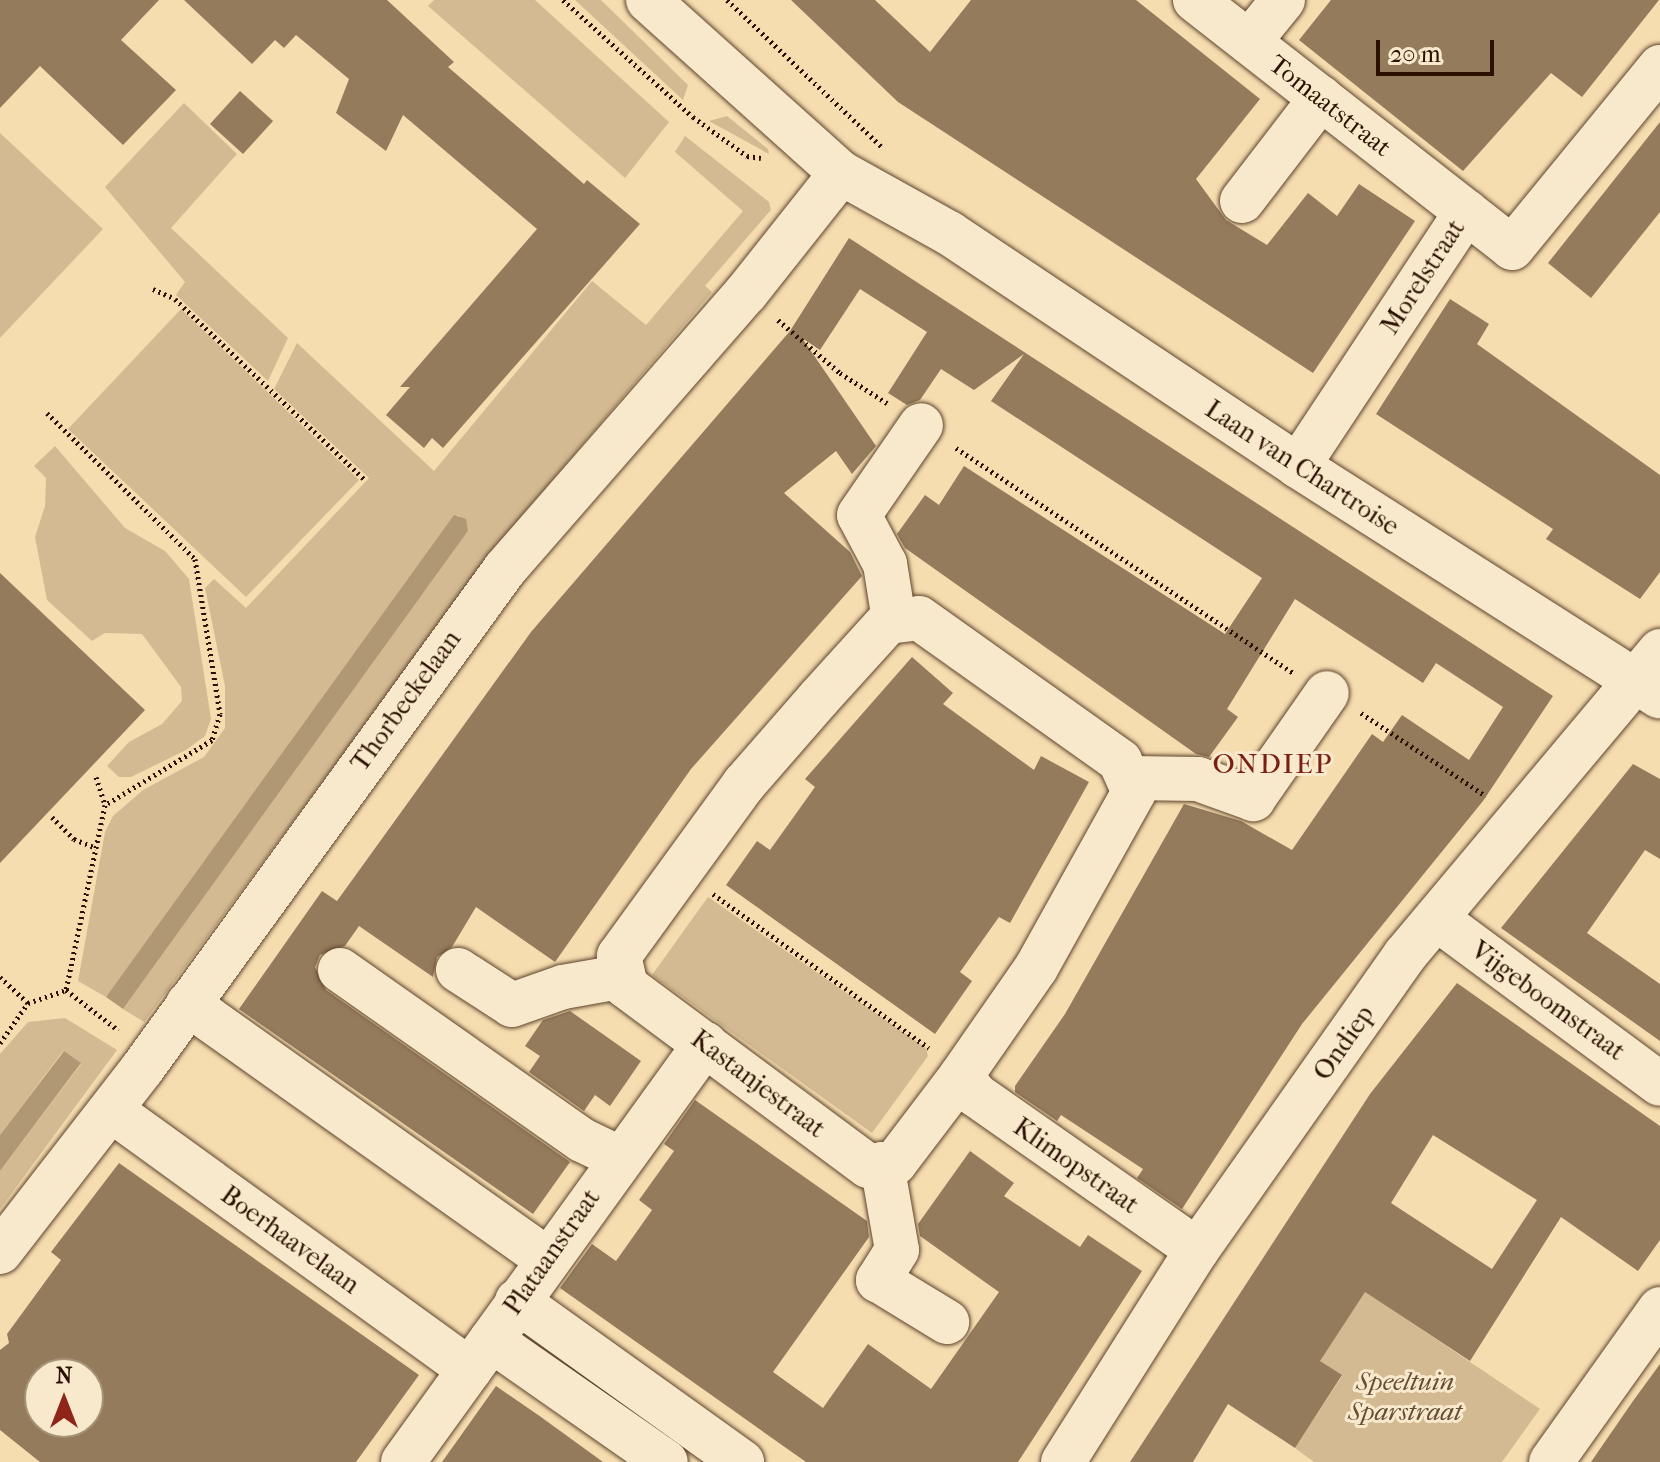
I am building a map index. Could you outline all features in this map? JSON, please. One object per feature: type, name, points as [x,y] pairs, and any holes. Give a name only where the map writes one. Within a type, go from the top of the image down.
[{"type":"street","name":"Laan van Chartroise","points":[[648,0],[841,173],[949,233],[1298,466],[1652,677]]},
{"type":"street","name":"Tomaatstraat","points":[[1195,0],[1466,212]]},
{"type":"street","points":[[1249,42],[1283,0]]},
{"type":"street","name":"Morelstraat","points":[[1298,466],[1466,212],[1512,248],[1660,67]]},
{"type":"street","points":[[1242,201],[1321,98]]},
{"type":"street","name":"Thorbeckelaan","points":[[0,1252],[111,1110],[505,569],[746,293],[841,173]]},
{"type":"street","points":[[894,620],[885,564],[859,515],[921,425]]},
{"type":"street","points":[[458,970],[512,1005],[563,987],[620,977],[619,956],[744,784],[894,620],[919,618],[1120,761],[1132,778],[1134,792],[1036,968],[961,1076],[895,1163],[882,1164],[897,1250],[878,1280],[947,1322]]},
{"type":"street","name":"Ondiep","points":[[1063,1462],[1197,1250],[1405,955],[1520,818],[1652,677]]},
{"type":"street","points":[[1132,778],[1198,779],[1253,799],[1327,693]]},
{"type":"street","name":"Vijgeboomstraat","points":[[1437,919],[1660,1084]]},
{"type":"street","points":[[340,970],[582,1140],[619,1158]]},
{"type":"street","name":"Kastanjestraat","points":[[620,977],[868,1166],[882,1164]]},
{"type":"street","points":[[188,1004],[546,1258]]},
{"type":"street","name":"Plataanstraat","points":[[403,1462],[546,1258],[705,1044]]},
{"type":"street","name":"Klimopstraat","points":[[961,1076],[976,1095],[1197,1250]]},
{"type":"street","name":"Boerhaavelaan","points":[[111,1110],[480,1355],[666,1462]]},
{"type":"street","points":[[517,1301],[742,1462]]},
{"type":"street","points":[[1551,1462],[1660,1309]]},
{"type":"path","points":[[563,0],[693,117],[747,156],[763,159]]},
{"type":"path","points":[[727,0],[885,151]]},
{"type":"path","points":[[153,289],[175,299],[364,479]]},
{"type":"path","points":[[746,293],[840,373],[1520,818]]},
{"type":"path","points":[[47,413],[195,559],[220,714],[212,740],[105,805]]},
{"type":"path","points":[[66,990],[105,805],[96,777]]},
{"type":"path","points":[[52,817],[74,839],[96,848]]},
{"type":"path","points":[[679,870],[940,1056],[961,1076]]},
{"type":"path","points":[[0,977],[28,1003]]},
{"type":"path","points":[[0,1043],[28,1003],[66,990]]},
{"type":"path","points":[[66,990],[150,1056]]},
{"type":"green space","points":[[434,0],[535,0],[669,122],[625,178],[428,6]]},
{"type":"green space","points":[[575,0],[601,0],[688,85],[683,100]]},
{"type":"green space","points":[[184,103],[237,154],[171,228],[288,338],[268,381],[176,295],[185,282],[105,187]]},
{"type":"green space","points":[[727,116],[768,149],[769,154],[709,121]]},
{"type":"green space","points":[[0,133],[103,229],[0,338]]},
{"type":"green space","points":[[685,136],[769,202],[771,210],[705,286],[712,292],[505,536],[144,1022],[123,1009],[468,531],[458,515],[106,997],[78,981],[105,832],[113,816],[143,790],[204,757],[225,728],[225,686],[205,588],[214,579],[246,608],[369,478],[274,389],[297,343],[434,471],[592,281],[646,325],[743,211],[675,152]]},
{"type":"green space","points":[[181,309],[359,480],[246,597],[68,429]]},
{"type":"green space","points":[[55,446],[125,528],[165,551],[189,579],[211,719],[205,736],[186,750],[131,777],[119,777],[107,766],[129,742],[162,724],[182,701],[181,687],[142,634],[105,633],[92,641],[47,600],[35,537],[45,506],[46,478],[34,466]]},
{"type":"green space","points":[[708,897],[926,1048],[928,1056],[872,1133],[652,975]]},
{"type":"green space","points":[[65,1018],[117,1050],[0,1209],[0,1171],[81,1064],[63,1051],[0,1135],[0,1054],[28,1022]]},
{"type":"green space","name":"Speeltuin Sparstraat","points":[[1358,1287],[1540,1409],[1502,1462],[1314,1462],[1295,1448],[1342,1376],[1320,1361]]},
{"type":"shaded area","points":[[454,515],[466,519],[468,531],[123,1009],[106,997]]},
{"type":"shaded area","points":[[64,1051],[81,1063],[0,1171],[0,1135]]},
{"type":"building","points":[[0,0],[159,0],[121,40],[176,90],[123,145],[40,66],[0,108]]},
{"type":"building","points":[[184,0],[387,0],[454,62],[448,67],[584,184],[587,180],[640,224],[443,448],[432,438],[424,448],[386,415],[410,387],[400,387],[537,229],[403,115],[386,151],[336,113],[349,79],[296,35],[284,48],[275,40],[252,64]]},
{"type":"building","points":[[791,0],[875,0],[930,52],[971,0],[1136,0],[1260,99],[1196,179],[1226,220],[1267,245],[1308,193],[1337,216],[1359,184],[1415,221],[1313,373],[898,102]]},
{"type":"building","points":[[1331,0],[1659,0],[1582,97],[1551,73],[1463,171],[1299,40]]},
{"type":"building","points":[[240,91],[273,121],[243,154],[210,124]]},
{"type":"building","points":[[1660,122],[1660,212],[1591,298],[1548,263]]},
{"type":"building","points":[[849,238],[1553,696],[1483,801],[1302,1024],[1182,1209],[1137,1178],[1143,1169],[1061,1115],[1057,1121],[1015,1092],[1015,1086],[1065,1014],[1184,804],[1241,821],[1292,850],[1372,734],[1383,742],[1402,715],[1469,760],[1503,707],[1436,663],[1423,683],[1295,599],[1227,709],[1238,717],[1209,757],[1196,754],[905,548],[897,534],[925,495],[939,505],[964,466],[1225,634],[1262,578],[991,401],[1024,354],[974,390],[941,369],[920,400],[907,405],[888,393],[927,332],[860,289],[820,350],[802,338],[876,446],[852,474],[836,451],[784,493],[850,552],[862,576],[691,769],[555,962],[476,907],[452,947],[437,957],[433,977],[359,926],[345,946],[320,955],[315,967],[326,990],[570,1162],[533,1214],[239,1009],[322,891],[337,901],[531,632],[790,331]]},
{"type":"building","points":[[1450,299],[1489,324],[1477,344],[1660,475],[1660,572],[1640,599],[1546,539],[1553,529],[1376,414]]},
{"type":"building","points":[[0,573],[145,710],[0,863]]},
{"type":"building","points":[[912,657],[953,693],[943,704],[1034,770],[1041,756],[1089,782],[1010,923],[999,917],[960,972],[972,981],[935,1034],[726,885],[757,841],[770,850],[815,787],[805,779]]},
{"type":"building","points":[[1633,764],[1660,779],[1660,859],[1645,850],[1587,933],[1660,984],[1660,1041],[1501,928]]},
{"type":"building","points":[[1457,983],[1660,1126],[1660,1240],[1638,1271],[1561,1217],[1470,1361],[1365,1292],[1320,1361],[1342,1375],[1295,1448],[1228,1404],[1193,1462],[1130,1462],[1370,1094]],"holes":[[[1433,1135],[1537,1200],[1492,1269],[1391,1203]]]},
{"type":"building","points":[[570,1011],[641,1061],[610,1106],[595,1095],[584,1111],[529,1072],[540,1056],[525,1046],[543,1020]]},
{"type":"building","points":[[695,1100],[867,1221],[869,1237],[773,1372],[823,1408],[868,1344],[931,1389],[999,1292],[920,1236],[918,1224],[970,1151],[1014,1183],[1004,1196],[1080,1247],[1088,1235],[1142,1271],[1018,1462],[806,1462],[560,1288],[592,1244],[616,1261],[652,1210],[639,1200],[674,1151],[664,1144]]},
{"type":"building","points":[[119,1163],[419,1375],[356,1462],[40,1462],[0,1430],[0,1350],[9,1343],[7,1334],[61,1260],[51,1252]]},
{"type":"building","points":[[1660,1364],[1660,1462],[1591,1462],[1633,1401]]},
{"type":"building","points":[[496,1386],[541,1417],[603,1462],[442,1462]]},
{"type":"district","name":"ONDIEP","points":[[1273,764]]}]
